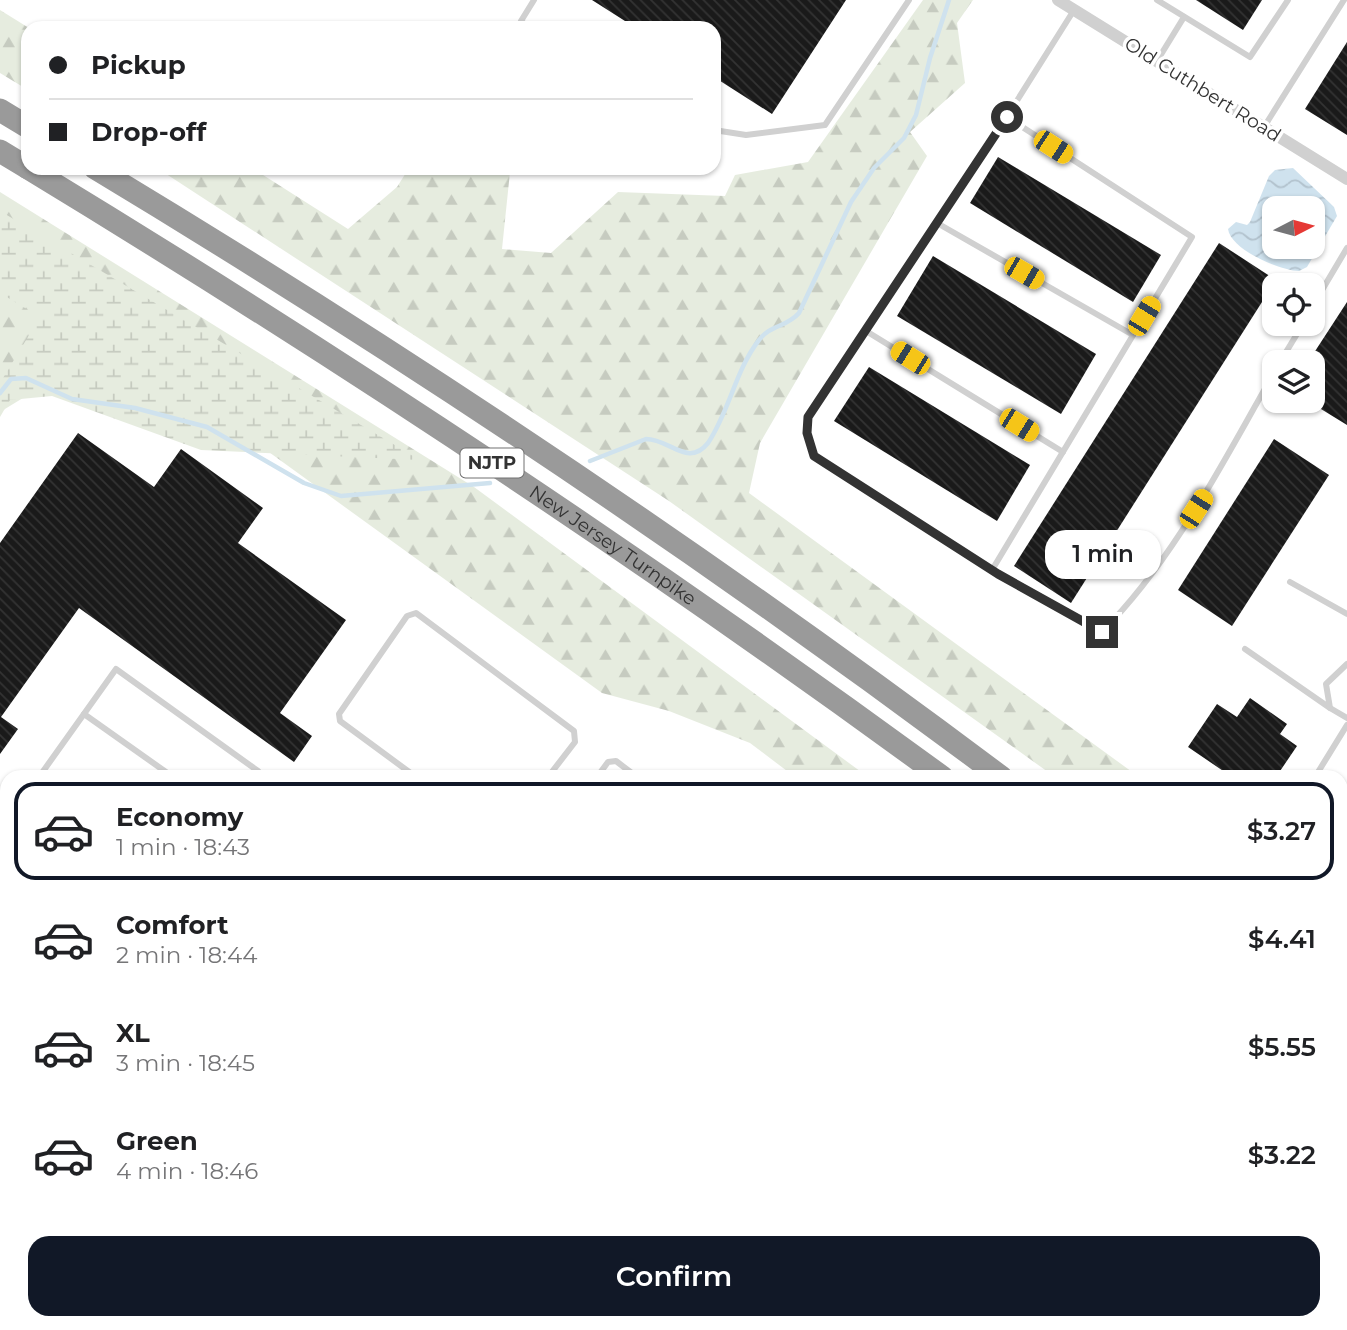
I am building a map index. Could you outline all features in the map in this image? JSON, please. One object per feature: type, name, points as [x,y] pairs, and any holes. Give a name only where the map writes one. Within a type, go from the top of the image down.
[{"type":"highway","points":[[0,110],[21,123]]},
{"type":"highway","name":"New Jersey Turnpike","points":[[0,151],[21,164]]},
{"type":"highway","name":"New Jersey Turnpike","points":[[39,175],[360,375],[493,463],[932,770]]},
{"type":"highway","name":"New Jersey Turnpike","points":[[107,175],[425,374],[656,528],[991,770]]},
{"type":"street","name":"Old Cuthbert Road","points":[[1058,0],[1347,179]]},
{"type":"lane","points":[[521,21],[534,0]]},
{"type":"lane","points":[[721,131],[746,135],[825,125],[909,0]]},
{"type":"lane","points":[[1157,0],[1250,57],[1288,0]]},
{"type":"lane","points":[[1264,127],[1344,0]]},
{"type":"lane","points":[[1074,10],[1007,117],[808,417],[807,433],[814,456],[992,570],[1102,632],[1138,595],[1225,465],[1262,396]]},
{"type":"lane","points":[[1157,61],[1185,17]]},
{"type":"lane","points":[[992,570],[1192,237],[1007,117]]},
{"type":"lane","points":[[937,223],[1133,335]]},
{"type":"lane","points":[[1325,285],[1347,248]]},
{"type":"lane","points":[[866,331],[1063,452]]},
{"type":"lane","points":[[1290,582],[1347,614]]},
{"type":"lane","points":[[406,770],[340,721],[339,714],[407,616],[416,613],[574,731],[575,742],[553,770]]},
{"type":"lane","points":[[1244,649],[1347,718]]},
{"type":"lane","points":[[1329,708],[1326,684],[1347,664]]},
{"type":"lane","points":[[44,770],[116,669],[257,770]]},
{"type":"lane","points":[[84,714],[163,770]]},
{"type":"lane","points":[[1319,770],[1347,725]]},
{"type":"lane","points":[[602,770],[608,762],[616,761],[628,770]]},
{"type":"green space","points":[[923,0],[973,0],[957,23],[965,83],[910,132],[927,156],[760,443],[749,493],[1129,770],[1045,770],[669,501],[168,175],[263,175],[348,229],[397,187],[405,175],[510,175],[502,249],[551,253],[618,192],[725,196],[735,175],[808,162]]},
{"type":"green space","points":[[0,10],[21,23],[21,86],[0,73]]},
{"type":"green space","points":[[0,192],[474,487],[858,770],[786,770],[750,743],[669,711],[602,693],[230,424],[59,376],[0,412]]},
{"type":"green space","points":[[0,211],[420,460],[201,450],[52,396],[10,400],[0,417],[0,383],[40,317],[0,293]]},
{"type":"water","points":[[1293,168],[1322,196],[1262,196],[1262,259],[1312,259],[1307,267],[1299,271],[1257,258],[1231,237],[1228,229],[1236,222],[1247,225],[1250,222],[1269,176],[1275,170]]},
{"type":"water","points":[[1325,198],[1334,207],[1337,216],[1325,236]]},
{"type":"building","points":[[592,0],[846,0],[772,114],[721,81],[721,21],[625,21]]},
{"type":"building","points":[[1196,0],[1262,0],[1243,30]]},
{"type":"building","points":[[1347,42],[1347,135],[1305,109]]},
{"type":"building","points":[[998,157],[1161,255],[1133,302],[970,203]]},
{"type":"building","points":[[1219,243],[1265,273],[1262,273],[1262,302],[1071,603],[1014,566]]},
{"type":"building","points":[[933,256],[1096,354],[1061,414],[897,316]]},
{"type":"building","points":[[1347,302],[1347,425],[1325,411],[1325,350],[1316,350]]},
{"type":"building","points":[[869,367],[1030,465],[997,521],[834,421]]},
{"type":"building","points":[[78,433],[154,487],[181,449],[263,508],[238,543],[346,620],[280,713],[312,736],[294,762],[79,608],[1,717],[18,729],[0,754],[0,543]]},
{"type":"building","points":[[1274,439],[1329,475],[1232,626],[1178,590]]},
{"type":"building","points":[[1250,698],[1287,724],[1280,734],[1297,746],[1281,770],[1222,770],[1188,747],[1217,704],[1237,717]]},
{"type":"waterway","points":[[590,461],[646,439],[686,453],[701,450],[708,443],[751,352],[763,335],[799,313],[851,202],[874,168],[904,138],[916,115],[930,58],[949,0]]},
{"type":"waterway","points":[[0,393],[11,379],[26,378],[72,399],[135,408],[207,427],[304,483],[341,496],[490,483]]},
{"type":"route","points":[[1007,117],[808,417],[809,446],[814,456],[998,574],[1102,632]]}]
